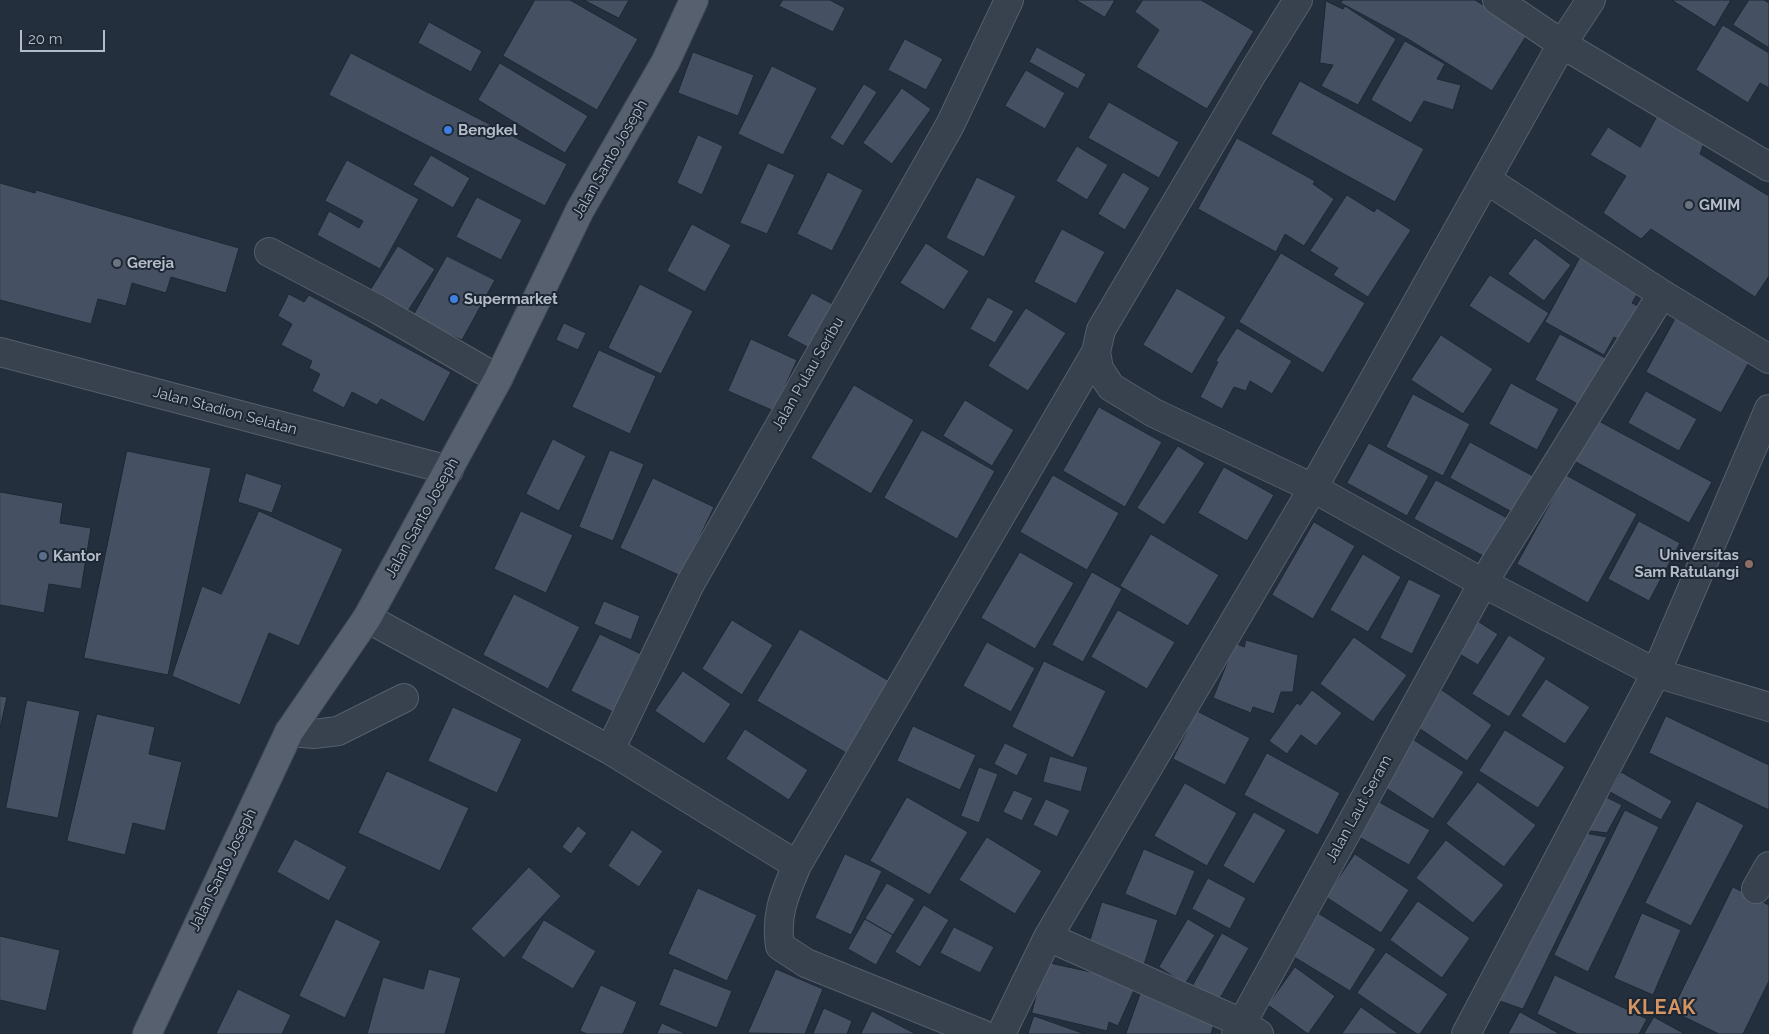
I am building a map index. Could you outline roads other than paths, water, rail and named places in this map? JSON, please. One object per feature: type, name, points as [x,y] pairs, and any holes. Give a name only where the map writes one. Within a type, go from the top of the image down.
[{"type":"main road","name":"Jalan Santo Joseph","points":[[147,1034],[289,732],[367,618],[449,470],[498,379],[580,210],[666,61],[694,0]]},
{"type":"street","name":"Jalan Pulau Seribu","points":[[610,750],[690,584],[946,134],[1009,0]]},
{"type":"street","points":[[982,1034],[806,963],[780,946],[777,927],[782,901],[797,865],[1096,352],[1102,330],[1252,74],[1298,0]]},
{"type":"street","points":[[1497,0],[1562,44],[1769,167]]},
{"type":"street","points":[[1001,1034],[1048,937],[1313,488],[1562,44],[1590,0]]},
{"type":"street","points":[[1487,180],[1662,294],[1769,359]]},
{"type":"street","points":[[269,252],[378,310],[498,379]]},
{"type":"street","name":"Jalan Laut Seram","points":[[1246,1030],[1483,583],[1662,294]]},
{"type":"street","name":"Jalan Stadion Selatan","points":[[0,352],[449,470]]},
{"type":"street","points":[[1096,352],[1099,369],[1112,387],[1154,413],[1313,488],[1483,583],[1656,673],[1769,706]]},
{"type":"street","points":[[1466,1034],[1656,673],[1769,409]]},
{"type":"street","points":[[367,618],[610,750],[797,865]]},
{"type":"street","points":[[289,732],[314,734],[338,732],[404,698]]},
{"type":"street","points":[[1048,937],[1246,1030]]},
{"type":"place","name":"Bengkel","points":[[448,130]]},
{"type":"place","name":"GMIM","points":[[1689,205]]},
{"type":"place","name":"Gereja","points":[[117,263]]},
{"type":"place","name":"Supermarket","points":[[454,299]]},
{"type":"place","name":"Kantor","points":[[43,556]]},
{"type":"place","name":"Universitas Sam Ratulangi","points":[[1749,564]]},
{"type":"district","name":"KLEAK","points":[[1662,1008]]}]
